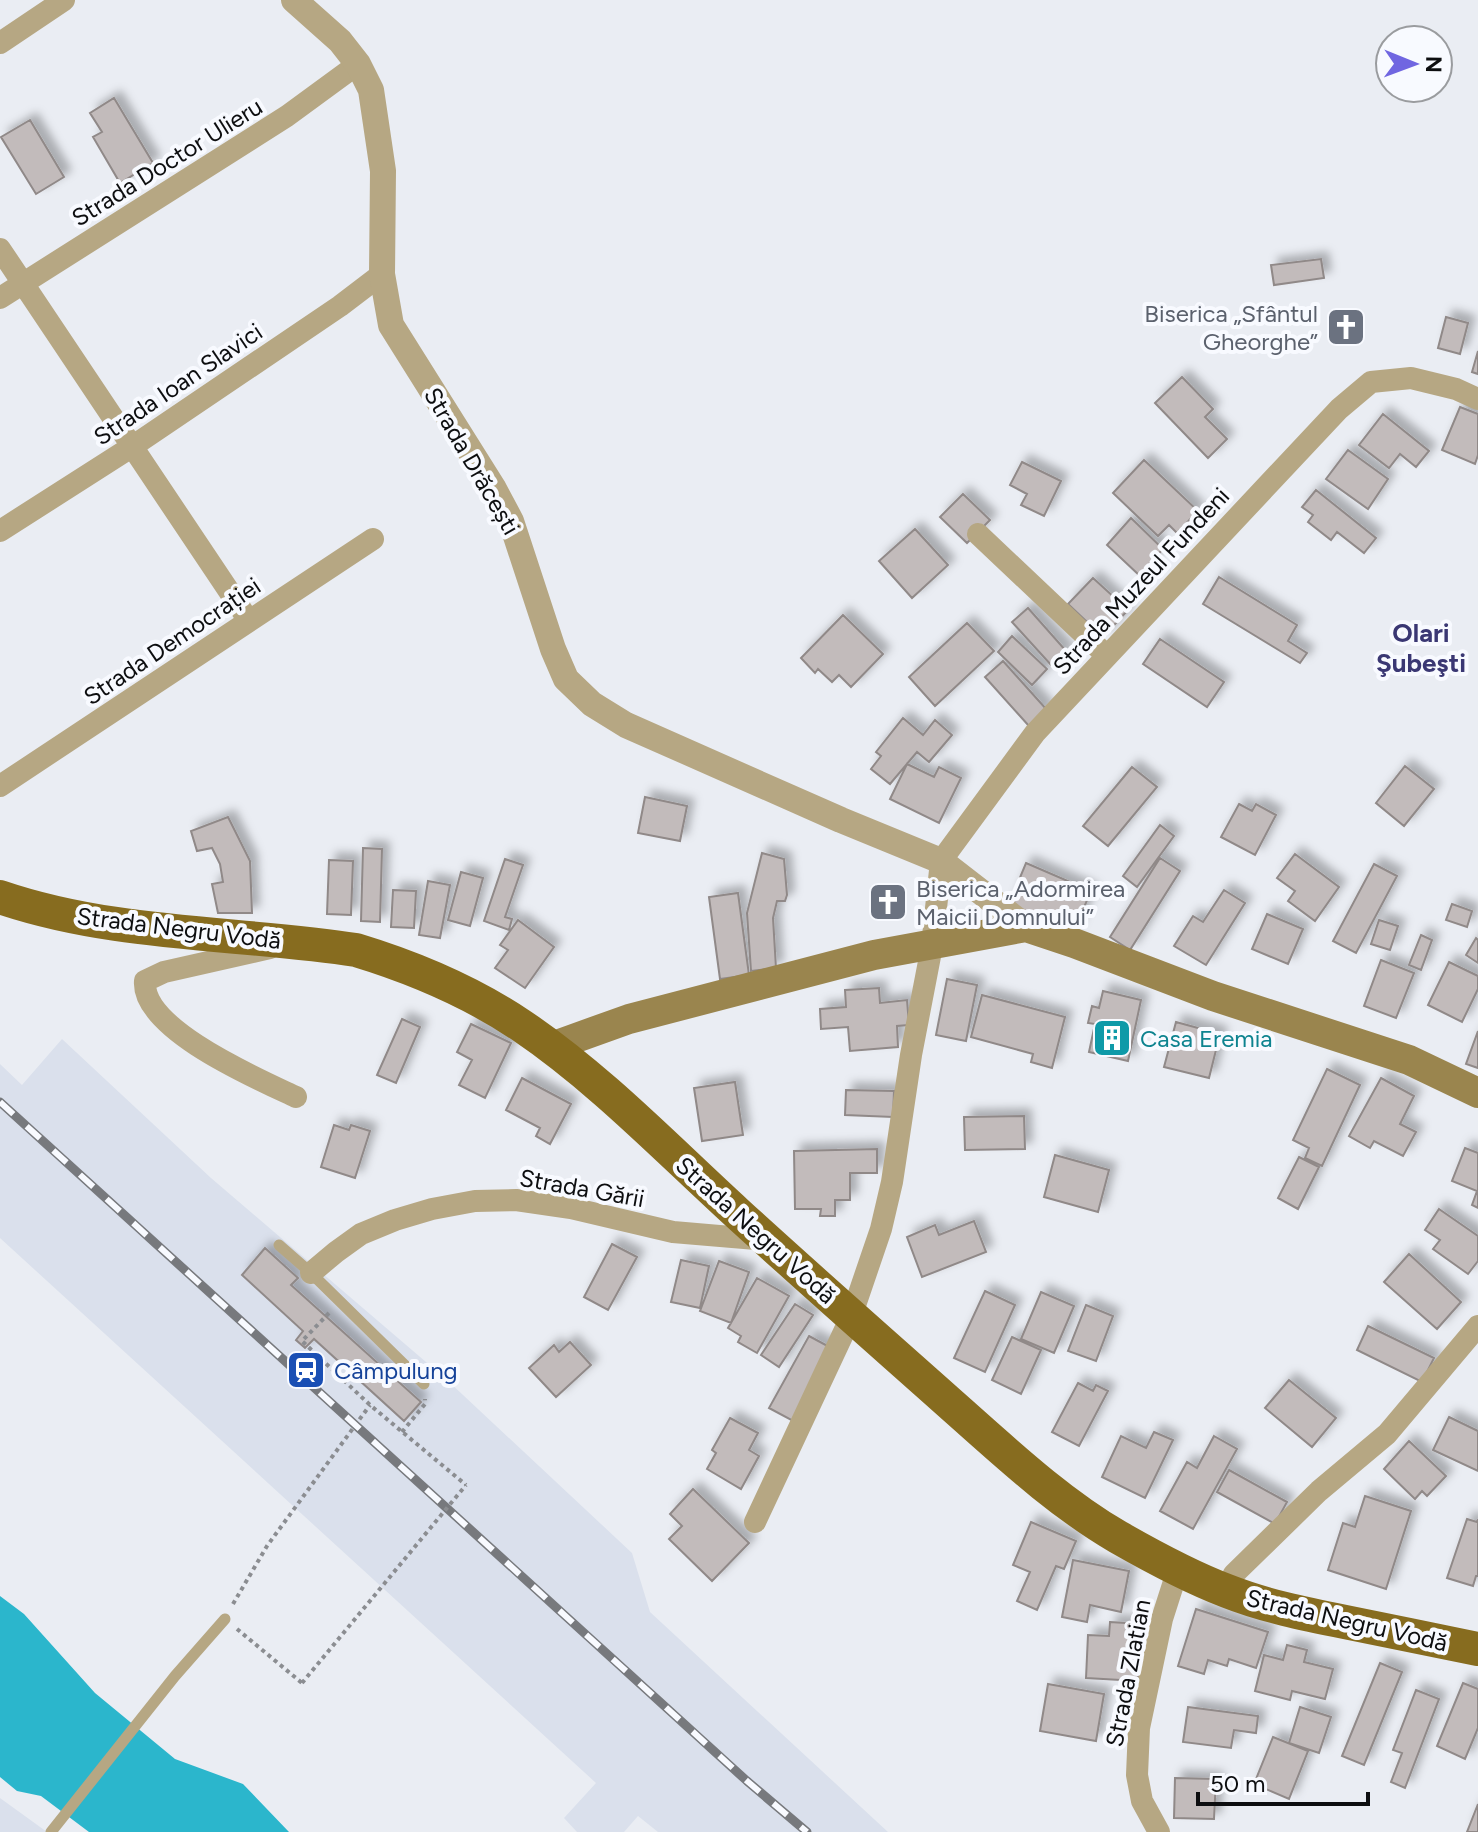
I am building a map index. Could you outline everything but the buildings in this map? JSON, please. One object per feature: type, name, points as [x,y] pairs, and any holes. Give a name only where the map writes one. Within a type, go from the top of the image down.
[{"type":"main road","name":"Strada Negru Vodă","points":[[0,897],[25,906],[100,921],[356,950],[443,982],[519,1024],[600,1087],[851,1317],[1036,1478],[1116,1536],[1226,1591],[1292,1611],[1478,1649]]},
{"type":"main road","points":[[551,1047],[629,1019],[874,955],[1026,927],[1213,996],[1409,1060],[1478,1093]]},
{"type":"street","points":[[0,43],[64,0]]},
{"type":"street","name":"Strada Drăcești","points":[[294,0],[340,41],[358,64],[371,90],[383,171],[382,274],[391,325],[511,521],[553,649],[566,679],[592,704],[626,725],[941,861],[1026,927]]},
{"type":"street","name":"Strada Doctor Ulieru","points":[[0,298],[274,125],[358,64]]},
{"type":"street","points":[[0,249],[249,621]]},
{"type":"street","name":"Strada Ioan Slavici","points":[[0,531],[133,446],[340,306],[382,274]]},
{"type":"street","name":"Strada Muzeul Fundeni","points":[[941,861],[1035,733],[1339,409],[1371,382],[1411,378],[1456,389],[1478,399]]},
{"type":"street","points":[[978,534],[1107,656]]},
{"type":"street","name":"Strada Democrației","points":[[0,786],[373,539]]},
{"type":"street","points":[[755,1522],[851,1317],[881,1229],[892,1182],[911,1055],[932,946],[941,861]]},
{"type":"street","points":[[294,942],[164,972],[145,981],[144,991],[157,1013],[170,1026],[225,1063],[296,1097]]},
{"type":"street","name":"Strada Gării","points":[[311,1273],[361,1234],[420,1212],[475,1201],[516,1200],[571,1208],[673,1232],[766,1240]]},
{"type":"street","points":[[1226,1591],[1234,1574],[1319,1491],[1387,1434],[1478,1326]]},
{"type":"street","name":"Strada Zlatian","points":[[1159,1832],[1142,1801],[1137,1775],[1139,1728],[1162,1619],[1178,1569]]},
{"type":"lane","points":[[279,1245],[424,1384]]},
{"type":"lane","points":[[51,1832],[175,1676],[225,1619]]},
{"type":"path","points":[[242,1634],[302,1683],[466,1485],[370,1405],[302,1341],[340,1303]]},
{"type":"path","points":[[402,1432],[425,1404],[424,1384]]},
{"type":"path","points":[[225,1619],[267,1546],[370,1405]]},
{"type":"shaded area","points":[[62,1039],[211,1178],[447,1380],[632,1553],[650,1612],[888,1832],[658,1832],[638,1816],[624,1832],[577,1832],[564,1818],[596,1783],[0,1238],[0,1064],[22,1085]]},
{"type":"shaded area","points":[[0,1798],[47,1832],[0,1832]]},
{"type":"water","points":[[0,1596],[24,1614],[95,1693],[175,1759],[243,1784],[289,1832],[89,1832],[41,1796],[17,1791],[0,1777]]},
{"type":"railway","points":[[0,1102],[747,1781],[807,1832]]},
{"type":"place","name":"Biserica „Sfântul Gheorghe”","points":[[1346,327]]},
{"type":"place","name":"Biserica „Adormirea Maicii Domnului”","points":[[888,902]]},
{"type":"place","name":"Casa Eremia","points":[[1112,1038]]},
{"type":"place","name":"Câmpulung","points":[[306,1370]]},
{"type":"district","name":"Olari Şubeşti","points":[[1421,648]]}]
